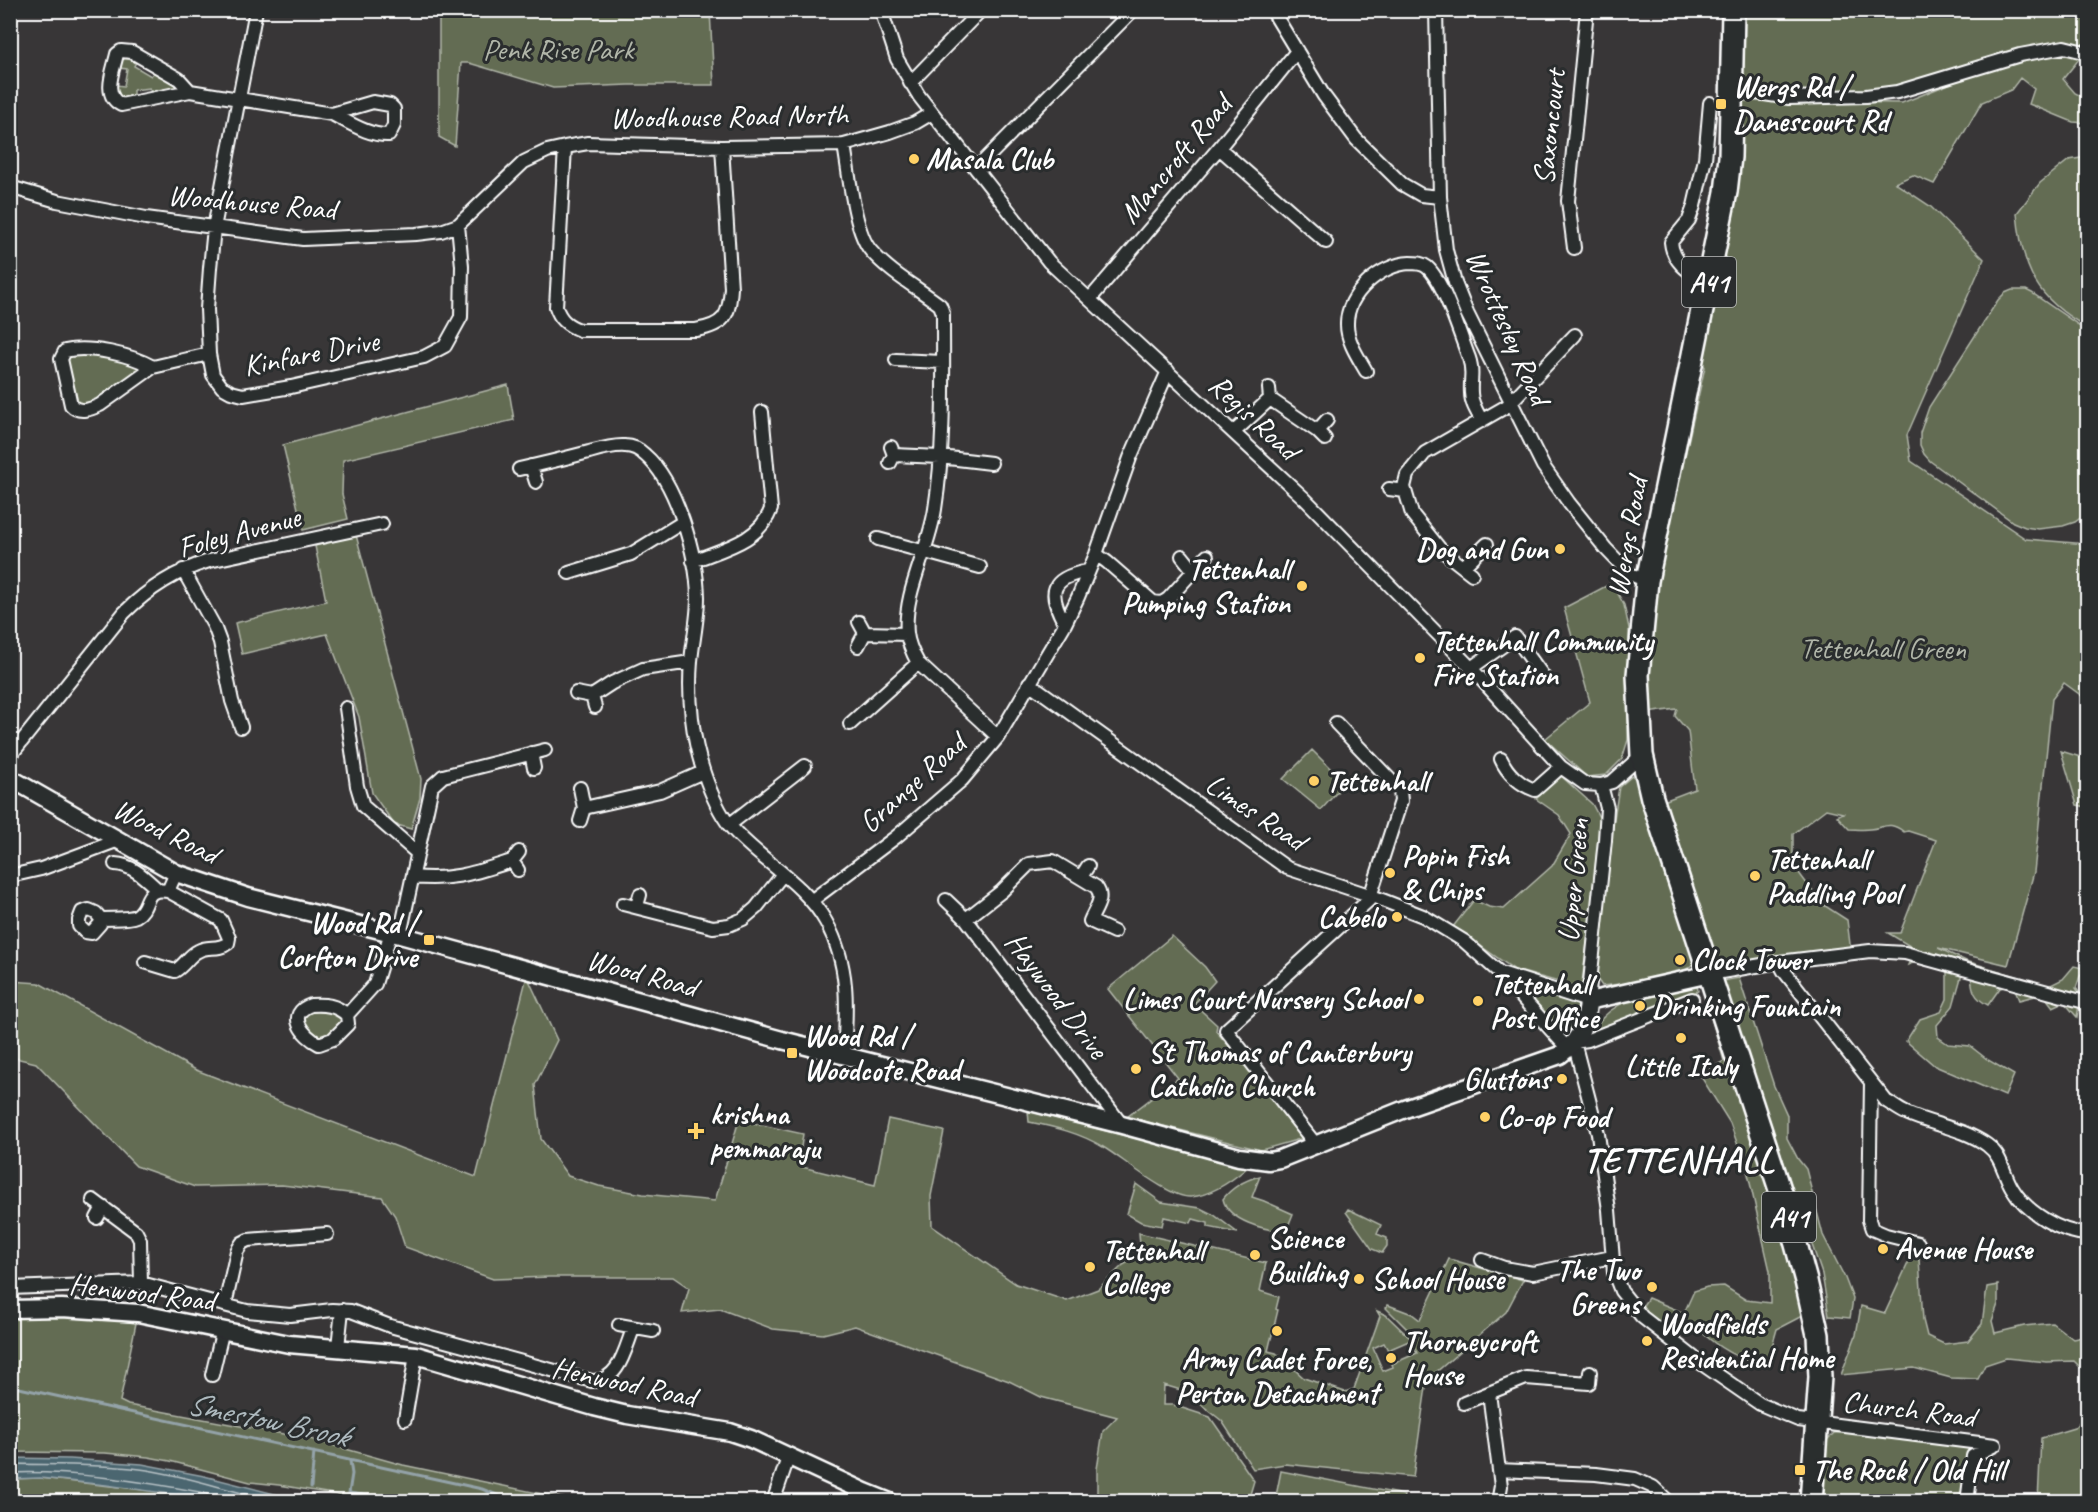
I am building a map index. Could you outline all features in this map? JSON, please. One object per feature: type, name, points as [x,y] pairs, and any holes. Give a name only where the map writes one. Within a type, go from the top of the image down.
[{"type":"highway","name":"Wergs Road","points":[[1710,974],[1652,798],[1642,755],[1638,675],[1647,581],[1719,233],[1730,157],[1733,10]]},
{"type":"highway","name":"A41","points":[[1710,974],[1786,1208],[1818,1335],[1820,1377],[1811,1502]]},
{"type":"street","name":"Kinfare Drive","points":[[255,10],[214,228],[207,309],[209,354],[213,375],[222,387],[231,393],[243,395],[302,384],[424,357],[446,345],[461,317],[462,266],[458,225]]},
{"type":"street","name":"Regis Road","points":[[881,10],[897,59],[910,83],[1049,262],[1304,498],[1471,668],[1561,766],[1585,784],[1600,785]]},
{"type":"street","points":[[910,83],[981,10]]},
{"type":"street","points":[[976,170],[1133,10]]},
{"type":"street","points":[[1272,10],[1324,96],[1356,139],[1402,184],[1421,195],[1440,197]]},
{"type":"street","name":"Wrottesley Road","points":[[1436,10],[1440,197],[1446,250],[1455,283],[1467,313],[1543,466],[1606,549],[1630,574],[1647,581]]},
{"type":"street","name":"Saxoncourt","points":[[1574,248],[1568,201],[1587,10]]},
{"type":"street","points":[[1732,89],[1790,98],[1866,96],[1897,92],[2020,55],[2064,47],[2088,53]]},
{"type":"street","points":[[190,91],[179,79],[132,52],[126,50],[117,54],[109,92],[114,101],[121,105],[190,91],[332,114],[363,130],[380,135],[389,135],[394,126],[394,109],[390,105],[373,102],[332,114]]},
{"type":"street","name":"Mancroft Road","points":[[1090,299],[1219,148],[1298,51]]},
{"type":"street","points":[[1708,284],[1683,267],[1672,253],[1671,242],[1689,220],[1694,206],[1705,159],[1710,103]]},
{"type":"street","name":"Woodhouse Road North","points":[[524,162],[547,152],[588,143],[722,147],[844,145],[915,123],[932,113]]},
{"type":"street","points":[[844,145],[864,240],[880,260],[940,305],[943,313],[940,457],[935,508],[925,552],[911,596],[907,634],[911,650],[918,663],[998,737]]},
{"type":"street","points":[[565,147],[556,307],[563,321],[570,327],[580,330],[696,330],[712,327],[724,317],[730,304],[731,288],[722,147]]},
{"type":"street","points":[[1219,148],[1326,242]]},
{"type":"street","points":[[1705,159],[1730,157]]},
{"type":"street","name":"Woodhouse Road","points":[[10,187],[57,201],[146,218],[303,239],[416,234],[441,231],[458,225],[524,162]]},
{"type":"street","points":[[1366,371],[1352,357],[1346,326],[1348,311],[1362,289],[1383,269],[1412,262],[1424,264],[1437,278],[1469,358],[1473,370],[1472,401],[1482,421]]},
{"type":"street","points":[[1487,544],[1468,570],[1440,549],[1412,513],[1404,487],[1407,475],[1425,453],[1512,402],[1575,335]]},
{"type":"street","points":[[153,367],[141,360],[126,356],[74,349],[65,351],[61,359],[71,405],[80,410],[92,409],[100,405],[153,367],[209,354]]},
{"type":"street","points":[[896,360],[943,362]]},
{"type":"street","name":"Grange Road","points":[[811,901],[896,837],[962,780],[998,737],[1065,624],[1096,554],[1130,458],[1168,372]]},
{"type":"street","points":[[1234,432],[1269,393],[1321,435],[1328,420]]},
{"type":"street","points":[[693,561],[747,539],[767,520],[771,509],[760,420]]},
{"type":"street","points":[[519,469],[600,449],[624,446],[635,448],[647,456],[668,485],[683,522],[693,561],[698,597],[691,662],[692,714],[703,772],[718,807],[729,825],[811,901],[826,921],[836,943],[847,997],[844,1055]]},
{"type":"street","points":[[892,455],[940,457],[991,463]]},
{"type":"street","points":[[531,466],[536,482]]},
{"type":"street","points":[[1389,489],[1405,491]]},
{"type":"street","points":[[578,574],[631,554],[683,522]]},
{"type":"street","name":"Foley Avenue","points":[[10,756],[124,613],[167,579],[183,570],[209,561],[382,524]]},
{"type":"street","points":[[876,537],[980,567]]},
{"type":"street","points":[[1096,554],[1153,602],[1162,603],[1207,556]]},
{"type":"street","points":[[1182,556],[1194,571]]},
{"type":"street","points":[[183,570],[217,634],[232,701],[241,727]]},
{"type":"street","points":[[1065,624],[1057,609],[1053,594],[1059,582],[1065,577],[1088,571]]},
{"type":"street","points":[[858,646],[862,628],[907,634]]},
{"type":"street","points":[[1471,668],[1515,637],[1543,676]]},
{"type":"street","points":[[576,693],[593,701],[612,683],[643,669],[691,662]]},
{"type":"street","points":[[850,724],[918,663]]},
{"type":"street","name":"Limes Road","points":[[1029,683],[1287,868],[1372,896],[1423,916],[1464,941],[1500,973],[1571,1045]]},
{"type":"street","points":[[346,708],[357,786],[363,806],[417,853]]},
{"type":"street","points":[[1336,723],[1400,790],[1401,801],[1372,896],[1315,951],[1226,1030],[1316,1145],[1425,1102],[1560,1055],[1571,1045],[1585,1022],[1588,1001],[1710,974],[1779,962],[1870,951],[1905,953],[2088,1003]]},
{"type":"street","points":[[346,1015],[375,984],[395,933],[414,877],[432,786],[443,776],[545,750]]},
{"type":"street","points":[[531,753],[534,768]]},
{"type":"street","points":[[1600,785],[1612,782],[1642,755]]},
{"type":"street","points":[[1501,759],[1506,770],[1528,788],[1535,790],[1561,766]]},
{"type":"street","points":[[729,825],[805,766]]},
{"type":"street","points":[[584,808],[660,791],[703,772]]},
{"type":"street","name":"Wood Road","points":[[10,778],[176,873],[248,897],[395,933],[782,1040],[1122,1125],[1239,1157],[1269,1161],[1316,1145]]},
{"type":"street","name":"Upper Green","points":[[1588,1001],[1607,807],[1600,785]]},
{"type":"street","points":[[580,788],[584,808],[580,821]]},
{"type":"street","points":[[10,876],[41,869],[119,840]]},
{"type":"street","points":[[414,877],[439,880],[466,876],[516,861]]},
{"type":"street","points":[[966,919],[1002,891],[1029,864],[1053,861],[1084,871],[1090,882],[1101,893],[1101,898],[1090,921],[1114,932]]},
{"type":"street","points":[[115,864],[124,865],[163,890],[221,920],[229,938],[228,943],[219,948],[196,951],[184,965],[175,971],[145,962]]},
{"type":"street","points":[[101,919],[134,917],[140,912],[148,896],[163,890],[176,873]]},
{"type":"street","points":[[623,904],[638,900],[713,927],[729,926],[743,919],[756,908],[783,874]]},
{"type":"street","name":"Haywood Drive","points":[[946,900],[966,919],[1122,1125]]},
{"type":"street","points":[[1779,962],[1886,1101],[1906,1113],[1971,1136],[1987,1145],[1998,1155],[2011,1187],[2023,1203],[2041,1217],[2075,1234],[2088,1234]]},
{"type":"street","name":"Limes Road","points":[[1500,973],[1588,1001]]},
{"type":"street","points":[[1571,1045],[1692,999]]},
{"type":"street","name":"Church Road","points":[[1571,1045],[1598,1134],[1609,1210],[1614,1273],[1629,1304],[1655,1328],[1760,1404],[1798,1420],[1995,1444],[1973,1456],[1967,1502]]},
{"type":"street","points":[[1871,1082],[1869,1220],[1872,1229],[1918,1243]]},
{"type":"street","name":"Henwood Road","points":[[97,1218],[98,1203],[136,1232],[140,1240],[141,1283]]},
{"type":"street","name":"Henwood Road","points":[[225,1305],[237,1251],[242,1243],[248,1240],[310,1241],[327,1234]]},
{"type":"street","points":[[1482,1260],[1504,1268],[1533,1274],[1612,1257]]},
{"type":"street","name":"Henwood Road","points":[[10,1288],[141,1283],[247,1311],[291,1315],[342,1310],[361,1314],[390,1326],[600,1382],[613,1374],[633,1329]]},
{"type":"street","name":"Henwood Road","points":[[10,1309],[109,1310],[168,1318],[289,1344],[416,1355],[594,1407],[627,1415],[730,1432],[789,1455],[890,1502]]},
{"type":"street","points":[[338,1347],[342,1310]]},
{"type":"street","name":"Henwood Road","points":[[619,1325],[653,1331]]},
{"type":"street","points":[[212,1375],[223,1329]]},
{"type":"street","points":[[405,1419],[416,1355]]},
{"type":"street","points":[[1464,1403],[1526,1378],[1589,1383],[1590,1372]]},
{"type":"street","points":[[1489,1393],[1501,1486],[1498,1502]]},
{"type":"street","points":[[773,1502],[789,1455]]},
{"type":"street","points":[[1499,1470],[1596,1474],[1635,1479],[1653,1487],[1669,1502]]},
{"type":"green space","name":"Penk Rise Park","points":[[439,11],[710,11],[714,85],[553,88],[469,63],[461,63],[455,146],[439,137]]},
{"type":"green space","name":"Tettenhall Green","points":[[1737,11],[2083,11],[2086,23],[2088,33],[2085,48],[2063,79],[2075,93],[2087,99],[2087,123],[2073,122],[2029,104],[2034,89],[2020,78],[2011,90],[1982,102],[1934,184],[1913,175],[1895,183],[1930,206],[1984,259],[1907,435],[1911,461],[2026,539],[2087,544],[2087,680],[2082,696],[2064,683],[2052,699],[2034,872],[2008,965],[1938,948],[1966,961],[2049,986],[2063,979],[2074,966],[2087,969],[2087,972],[2080,976],[2076,988],[2081,995],[2077,1017],[2064,1002],[2053,1007],[2043,994],[2019,1000],[2013,985],[2000,988],[1988,1005],[1975,993],[1971,975],[1962,974],[1953,1006],[1937,1025],[1938,1037],[1948,1044],[1970,1046],[2014,1075],[2005,1096],[1935,1066],[1906,1041],[1920,1019],[1941,1012],[1947,999],[1947,968],[1926,958],[1908,965],[1915,949],[1888,933],[1900,933],[1936,840],[1908,831],[1904,832],[1894,826],[1849,829],[1837,816],[1843,813],[1826,809],[1793,834],[1793,865],[1822,904],[1847,920],[1851,952],[1713,970],[1661,802],[1695,789],[1688,731],[1675,716],[1677,709],[1647,713],[1654,593],[1705,367],[1700,359],[1740,101],[1902,103],[1976,73],[1866,92],[1789,95],[1735,86]]},
{"type":"green space","points":[[128,57],[137,60],[134,66],[151,76],[155,70],[179,85],[180,89],[151,94],[150,88],[133,90],[133,97],[120,100],[115,95],[116,85],[124,86],[127,69],[119,68],[120,60]]},
{"type":"green space","points":[[2088,157],[2087,327],[2056,306],[2035,281],[2023,251],[2017,213],[2040,183],[2069,160]]},
{"type":"green space","points":[[2012,290],[2026,290],[2032,293],[2087,331],[2087,513],[2075,522],[2063,526],[2038,529],[2013,522],[1930,461],[1920,445],[1920,433],[1929,407],[1998,300]]},
{"type":"green space","points":[[83,354],[139,363],[142,366],[141,371],[101,400],[77,406],[65,361],[68,356]]},
{"type":"green space","points":[[508,385],[514,420],[343,460],[342,494],[348,519],[303,530],[283,445]]},
{"type":"green space","points":[[356,535],[421,779],[420,798],[411,829],[394,824],[372,793],[359,717],[327,634],[242,654],[235,623],[326,601],[315,546]]},
{"type":"green space","points":[[1612,583],[1624,605],[1629,628],[1628,740],[1622,759],[1606,775],[1587,777],[1545,739],[1590,702],[1564,608]]},
{"type":"green space","name":"Tettenhall","points":[[1312,750],[1345,783],[1321,810],[1283,779]]},
{"type":"green space","points":[[2061,751],[2087,759],[2087,807],[2077,805]]},
{"type":"green space","points":[[1560,775],[1592,804],[1600,819],[1582,983],[1577,987],[1515,970],[1452,928],[1474,900],[1489,907],[1504,909],[1552,866],[1571,834],[1559,815],[1536,799]]},
{"type":"green space","points":[[1632,776],[1639,781],[1694,962],[1679,973],[1666,977],[1602,986],[1597,979],[1614,819],[1619,787]]},
{"type":"green space","points":[[1172,936],[1205,967],[1215,981],[1194,1004],[1217,1025],[1216,1031],[1307,1137],[1261,1150],[1127,1117],[1178,1078],[1108,989]]},
{"type":"green space","points":[[527,976],[557,1040],[535,1085],[541,1139],[568,1176],[599,1186],[643,1194],[715,1201],[739,1120],[803,1134],[798,1166],[875,1185],[888,1119],[944,1131],[931,1196],[932,1226],[1016,1284],[1067,1301],[1098,1289],[1123,1265],[1141,1255],[1139,1233],[1266,1263],[1260,1291],[1279,1297],[1268,1351],[1276,1353],[1304,1378],[1345,1392],[1354,1389],[1380,1316],[1377,1311],[1386,1315],[1411,1339],[1413,1335],[1386,1308],[1388,1305],[1412,1314],[1420,1320],[1449,1259],[1523,1280],[1506,1312],[1427,1380],[1413,1477],[1285,1464],[1253,1469],[1222,1421],[1184,1391],[1164,1385],[1163,1405],[1173,1405],[1210,1417],[1254,1481],[1248,1501],[1097,1501],[1097,1469],[1103,1431],[1117,1417],[1041,1397],[1009,1381],[855,1326],[823,1334],[773,1329],[720,1309],[682,1313],[689,1288],[673,1277],[493,1279],[405,1247],[395,1216],[382,1197],[282,1185],[195,1187],[136,1166],[36,1063],[11,1057],[11,981],[39,983],[196,1070],[476,1177]],"holes":[[[1411,1340],[1417,1353],[1392,1364],[1393,1367],[1383,1371],[1373,1348],[1384,1343],[1388,1350]]]},
{"type":"green space","points":[[1739,978],[1774,1086],[1787,1115],[1787,1138],[1806,1169],[1823,1235],[1853,1299],[1850,1318],[1829,1316],[1822,1274],[1722,981]]},
{"type":"green space","points":[[1697,985],[1698,991],[1593,1032],[1601,1019],[1624,1002],[1653,993]]},
{"type":"green space","points":[[1521,987],[1536,987],[1578,1001],[1577,1019],[1570,1029],[1565,1030],[1556,1024]]},
{"type":"green space","points":[[1713,999],[1795,1260],[1802,1316],[1777,1329],[1766,1367],[1729,1352],[1697,1328],[1680,1329],[1667,1325],[1641,1308],[1648,1298],[1684,1313],[1694,1291],[1707,1287],[1724,1286],[1746,1300],[1770,1303],[1770,1271],[1748,1174],[1730,1123],[1700,1075],[1724,1061],[1706,1001]]},
{"type":"green space","points":[[314,1009],[340,1013],[344,1021],[326,1038],[319,1036],[303,1023],[305,1014]]},
{"type":"green space","points":[[1028,1111],[1248,1167],[1214,1190],[1199,1196],[1182,1196],[1159,1185],[1094,1142],[1067,1131],[1029,1122]]},
{"type":"green space","points":[[1260,1176],[1252,1197],[1293,1214],[1286,1231],[1268,1229],[1249,1223],[1240,1219],[1226,1207],[1223,1199],[1230,1191]]},
{"type":"green space","points":[[1136,1184],[1161,1202],[1200,1208],[1214,1215],[1238,1233],[1208,1227],[1208,1223],[1193,1219],[1191,1223],[1164,1217],[1162,1226],[1141,1222],[1127,1214]]},
{"type":"green space","points":[[1348,1209],[1381,1225],[1377,1234],[1387,1238],[1387,1246],[1382,1253],[1372,1249],[1346,1212]]},
{"type":"green space","points":[[1910,1259],[1919,1259],[1923,1320],[1927,1336],[1944,1344],[1968,1341],[1982,1324],[1987,1287],[1998,1285],[1998,1304],[1992,1321],[1995,1333],[2024,1326],[2052,1323],[2073,1339],[2087,1336],[2087,1374],[2074,1361],[2047,1362],[2006,1358],[1985,1365],[1978,1379],[1951,1378],[1914,1368],[1841,1375],[1856,1335],[1861,1306],[1885,1313]]},
{"type":"green space","points":[[10,1317],[96,1317],[136,1323],[120,1401],[128,1405],[310,1439],[403,1465],[576,1501],[374,1501],[250,1482],[148,1457],[105,1453],[11,1452]]},
{"type":"green space","points":[[2087,1414],[2087,1501],[2038,1501],[2041,1438],[2074,1428]]},
{"type":"green space","points":[[1846,1432],[1973,1445],[1969,1453],[1964,1501],[1822,1502],[1826,1441],[1834,1433]]},
{"type":"green space","points":[[1281,1471],[1404,1495],[1403,1501],[1275,1501]]},
{"type":"green space","points":[[40,1478],[220,1501],[11,1501],[10,1479]]},
{"type":"water","points":[[10,1458],[142,1464],[204,1476],[302,1501],[220,1501],[40,1478],[11,1479]]},
{"type":"waterway","name":"Smestow Brook","points":[[10,1386],[482,1489],[514,1502]]},
{"type":"waterway","points":[[311,1487],[314,1452]]},
{"type":"waterway","points":[[350,1461],[352,1474],[349,1493],[362,1495]]},
{"type":"place","name":"Wergs Rd / Danescourt Rd","points":[[1721,104]]},
{"type":"place","name":"Masala Club","points":[[914,159]]},
{"type":"place","name":"Dog and Gun","points":[[1560,549]]},
{"type":"place","name":"Tettenhall Pumping Station","points":[[1302,586]]},
{"type":"place","name":"Tettenhall Community Fire Station","points":[[1420,658]]},
{"type":"place","name":"Tettenhall","points":[[1314,781]]},
{"type":"place","name":"Popin Fish & Chips","points":[[1390,873]]},
{"type":"place","name":"Tettenhall Paddling Pool","points":[[1755,876]]},
{"type":"place","name":"Cabelo","points":[[1397,917]]},
{"type":"place","name":"Wood Rd / Corfton Drive","points":[[429,940]]},
{"type":"place","name":"Clock Tower","points":[[1680,960]]},
{"type":"place","name":"Limes Court Nursery School","points":[[1419,999]]},
{"type":"place","name":"Tettenhall Post Office","points":[[1478,1001]]},
{"type":"place","name":"Drinking Fountain","points":[[1640,1006]]},
{"type":"place","name":"Little Italy","points":[[1681,1038]]},
{"type":"place","name":"Wood Rd / Woodcote Road","points":[[792,1053]]},
{"type":"place","name":"St Thomas of Canterbury Catholic Church","points":[[1136,1069]]},
{"type":"place","name":"Gluttons","points":[[1562,1079]]},
{"type":"place","name":"Co-op Food","points":[[1485,1117]]},
{"type":"place","name":"krishna pemmaraju","points":[[696,1131]]},
{"type":"place","name":"Avenue House","points":[[1883,1249]]},
{"type":"place","name":"Science Building","points":[[1255,1255]]},
{"type":"place","name":"Tettenhall College","points":[[1090,1267]]},
{"type":"place","name":"School House","points":[[1359,1279]]},
{"type":"place","name":"The Two Greens","points":[[1652,1287]]},
{"type":"place","name":"Army Cadet Force, Perton Detachment","points":[[1277,1331]]},
{"type":"place","name":"Woodfields Residential Home","points":[[1647,1341]]},
{"type":"place","name":"Thorneycroft House","points":[[1391,1358]]},
{"type":"place","name":"The Rock / Old Hill","points":[[1800,1470]]},
{"type":"district","name":"TETTENHALL","points":[[1679,1159]]}]
